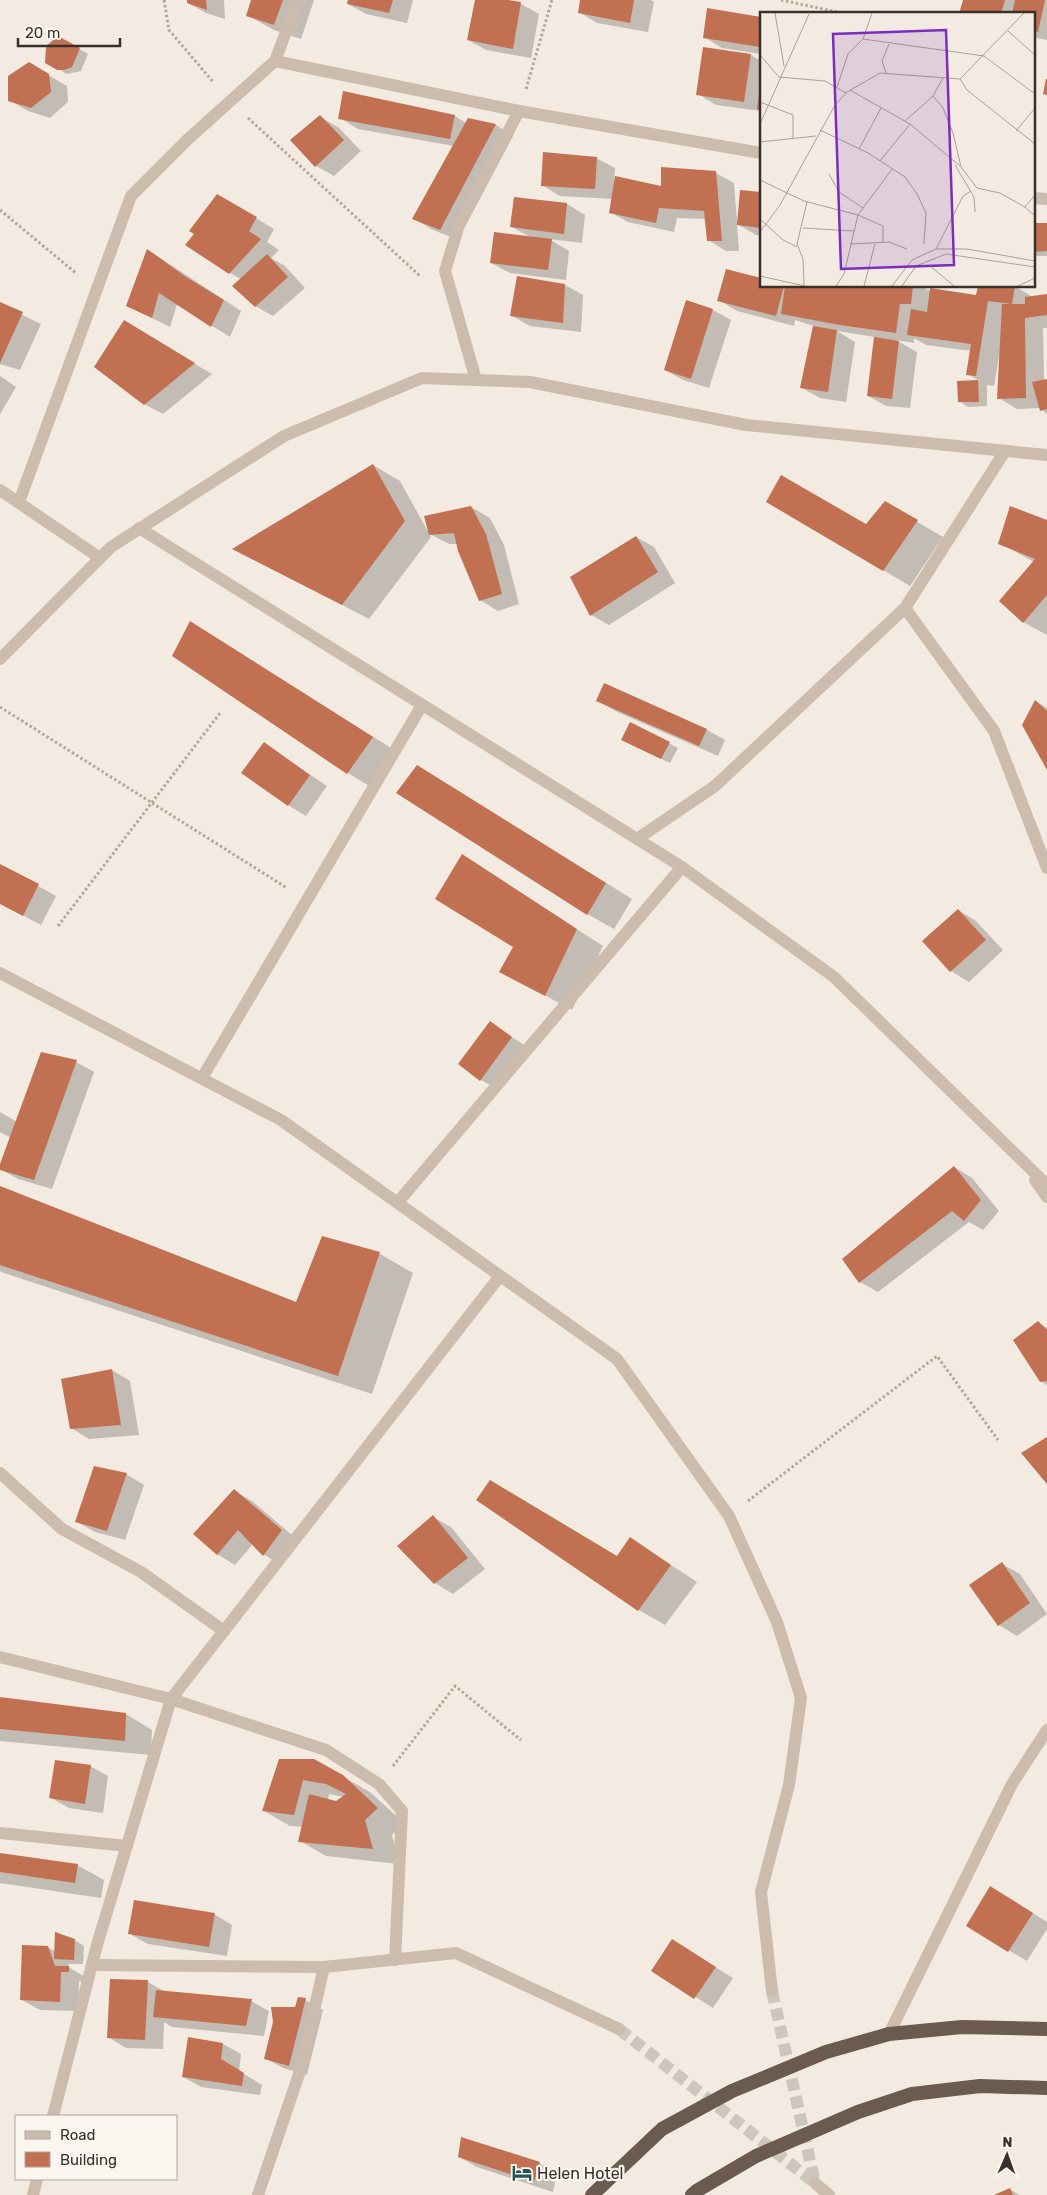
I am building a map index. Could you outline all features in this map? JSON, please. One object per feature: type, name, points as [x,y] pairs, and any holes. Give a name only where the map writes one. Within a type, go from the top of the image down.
[{"type":"highway","points":[[592,2195],[654,2135],[671,2124],[732,2092],[826,2052],[889,2034],[962,2027],[1047,2029]]},
{"type":"highway","points":[[692,2195],[756,2156],[858,2112],[912,2094],[980,2086],[1047,2088]]},
{"type":"street","points":[[19,502],[131,196],[187,140],[275,61],[298,0]]},
{"type":"street","points":[[275,61],[519,111],[760,153]]},
{"type":"street","points":[[476,380],[445,271],[459,225],[519,111]]},
{"type":"street","points":[[1034,198],[1047,199]]},
{"type":"street","points":[[0,658],[111,547],[139,528],[284,436],[422,378],[530,382],[746,425],[1047,455]]},
{"type":"street","points":[[637,839],[715,786],[905,608],[1004,451]]},
{"type":"street","points":[[0,490],[100,558]]},
{"type":"street","points":[[139,528],[682,867],[834,977],[1047,1184]]},
{"type":"street","points":[[905,608],[994,731],[1047,868]]},
{"type":"street","points":[[202,1078],[422,705]]},
{"type":"street","points":[[398,1202],[682,867]]},
{"type":"street","points":[[0,973],[281,1120],[617,1359],[729,1516],[777,1622],[801,1698],[789,1785],[761,1892],[772,1991]]},
{"type":"street","points":[[1017,1156],[1047,1196]]},
{"type":"street","points":[[53,2115],[92,1965],[171,1699],[500,1276]]},
{"type":"street","points":[[0,1473],[62,1529],[141,1572],[224,1631]]},
{"type":"street","points":[[0,1658],[171,1699],[326,1750],[379,1784],[402,1811],[395,1960]]},
{"type":"street","points":[[889,2034],[1012,1784],[1047,1730]]},
{"type":"street","points":[[0,1833],[127,1846]]},
{"type":"street","points":[[92,1965],[324,1967],[456,1953],[619,2029]]},
{"type":"street","points":[[258,2195],[300,2071],[324,1967]]},
{"type":"street","points":[[33,2195],[37,2180]]},
{"type":"street","points":[[815,2183],[829,2195]]},
{"type":"path","points":[[164,0],[169,30],[230,102],[456,309]]},
{"type":"path","points":[[519,111],[552,0]]},
{"type":"path","points":[[781,0],[837,12]]},
{"type":"path","points":[[0,210],[96,290]]},
{"type":"path","points":[[0,707],[307,900]]},
{"type":"path","points":[[58,926],[220,713]]},
{"type":"path","points":[[729,1516],[938,1356],[998,1440]]},
{"type":"path","points":[[379,1784],[455,1686],[521,1740]]},
{"type":"building","points":[[187,0],[206,0],[207,10],[187,3]]},
{"type":"building","points":[[251,0],[283,0],[274,25],[246,16]]},
{"type":"building","points":[[348,0],[393,0],[389,13],[347,4]]},
{"type":"building","points":[[475,0],[521,2],[513,49],[467,40]]},
{"type":"building","points":[[580,0],[634,0],[630,23],[578,13]]},
{"type":"building","points":[[963,0],[1005,0],[1002,12],[960,12]]},
{"type":"building","points":[[1015,0],[1045,0],[1038,32],[1034,31],[1034,12],[1012,12]]},
{"type":"building","points":[[707,8],[760,17],[760,47],[703,38]]},
{"type":"building","points":[[58,36],[80,48],[72,67],[64,70],[57,70],[45,63],[46,46]]},
{"type":"building","points":[[703,47],[751,54],[744,102],[696,95]]},
{"type":"building","points":[[29,62],[49,74],[51,92],[31,108],[8,101],[8,76]]},
{"type":"building","points":[[1047,79],[1047,95],[1043,94]]},
{"type":"building","points":[[760,88],[760,110],[757,109]]},
{"type":"building","points":[[343,91],[455,115],[450,139],[338,119]]},
{"type":"building","points":[[320,115],[344,140],[315,167],[290,140]]},
{"type":"building","points":[[468,118],[496,124],[440,230],[412,219]]},
{"type":"building","points":[[543,152],[597,157],[595,189],[541,186]]},
{"type":"building","points":[[661,167],[716,171],[722,241],[707,241],[704,211],[659,208],[656,223],[609,213],[615,176],[661,186]]},
{"type":"building","points":[[740,190],[760,192],[760,228],[737,225]]},
{"type":"building","points":[[217,194],[257,217],[249,231],[261,239],[229,274],[185,245],[194,234],[189,231]]},
{"type":"building","points":[[514,197],[567,203],[564,234],[510,227]]},
{"type":"building","points":[[1034,223],[1047,223],[1047,251],[1034,252]]},
{"type":"building","points":[[494,232],[552,239],[548,270],[490,263]]},
{"type":"building","points":[[147,249],[186,277],[224,300],[211,327],[159,293],[152,318],[126,306]]},
{"type":"building","points":[[267,254],[288,277],[255,307],[232,286]]},
{"type":"building","points":[[726,269],[760,278],[760,288],[783,288],[776,316],[717,301]]},
{"type":"building","points":[[517,276],[565,284],[563,323],[510,316]]},
{"type":"building","points":[[785,288],[913,288],[911,304],[900,304],[896,333],[781,314]]},
{"type":"building","points":[[930,288],[976,295],[978,288],[1015,288],[1012,304],[988,301],[976,376],[966,375],[971,344],[907,335],[911,309],[927,312]]},
{"type":"building","points":[[1047,294],[1047,315],[1025,318],[1026,398],[997,399],[1002,304],[1025,304],[1025,297]]},
{"type":"building","points":[[686,300],[713,309],[691,379],[664,370]]},
{"type":"building","points":[[0,302],[23,312],[0,363]]},
{"type":"building","points":[[124,320],[195,363],[144,405],[94,367]]},
{"type":"building","points":[[813,326],[837,330],[828,392],[800,388]]},
{"type":"building","points":[[874,337],[899,341],[892,399],[867,396]]},
{"type":"building","points":[[1047,379],[1047,409],[1040,411],[1032,382]]},
{"type":"building","points":[[978,380],[979,402],[958,402],[957,381]]},
{"type":"building","points":[[373,464],[405,521],[342,605],[232,549]]},
{"type":"building","points":[[781,475],[866,524],[885,501],[918,520],[883,571],[766,502]]},
{"type":"building","points":[[471,506],[486,534],[502,594],[479,601],[458,551],[454,533],[429,535],[424,516]]},
{"type":"building","points":[[1010,506],[1047,520],[1047,595],[1023,623],[999,601],[1035,559],[998,544]]},
{"type":"building","points":[[636,536],[658,572],[590,616],[570,577]]},
{"type":"building","points":[[190,621],[373,737],[347,774],[172,656]]},
{"type":"building","points":[[604,683],[707,729],[699,746],[596,701]]},
{"type":"building","points":[[1035,700],[1047,711],[1047,770],[1022,725]]},
{"type":"building","points":[[630,722],[670,742],[661,759],[621,740]]},
{"type":"building","points":[[264,742],[310,775],[288,806],[241,773]]},
{"type":"building","points":[[417,765],[606,883],[587,915],[396,793]]},
{"type":"building","points":[[462,854],[577,929],[545,996],[499,972],[513,947],[435,899]]},
{"type":"building","points":[[0,864],[39,884],[23,916],[0,904]]},
{"type":"building","points":[[958,909],[986,940],[950,972],[922,941]]},
{"type":"building","points":[[490,1021],[512,1037],[480,1081],[458,1064]]},
{"type":"building","points":[[41,1052],[77,1060],[34,1180],[0,1170],[0,1164]]},
{"type":"building","points":[[954,1166],[981,1200],[964,1221],[952,1211],[859,1283],[842,1259]]},
{"type":"building","points":[[0,1186],[296,1302],[322,1236],[380,1252],[338,1376],[0,1265]]},
{"type":"building","points":[[1038,1321],[1047,1330],[1047,1381],[1040,1382],[1013,1340]]},
{"type":"building","points":[[112,1369],[121,1425],[70,1429],[61,1379]]},
{"type":"building","points":[[1047,1437],[1047,1484],[1021,1453]]},
{"type":"building","points":[[94,1466],[127,1473],[107,1531],[75,1522]]},
{"type":"building","points":[[490,1480],[617,1556],[630,1537],[671,1565],[638,1611],[476,1500]]},
{"type":"building","points":[[234,1489],[282,1530],[263,1556],[238,1530],[217,1555],[193,1534]]},
{"type":"building","points":[[433,1515],[468,1558],[434,1584],[397,1546]]},
{"type":"building","points":[[1002,1562],[1030,1603],[998,1626],[969,1585]]},
{"type":"building","points":[[0,1697],[126,1713],[125,1741],[0,1729]]},
{"type":"building","points":[[279,1759],[314,1759],[343,1775],[378,1808],[365,1820],[373,1849],[298,1842],[309,1794],[336,1801],[346,1794],[326,1784],[303,1780],[294,1815],[262,1811]]},
{"type":"building","points":[[55,1760],[91,1765],[85,1804],[49,1798]]},
{"type":"building","points":[[0,1853],[78,1864],[75,1883],[0,1872]]},
{"type":"building","points":[[990,1886],[1033,1913],[1008,1952],[966,1926]]},
{"type":"building","points":[[134,1900],[215,1913],[209,1947],[128,1934]]},
{"type":"building","points":[[55,1932],[75,1939],[74,1960],[54,1959]]},
{"type":"building","points":[[672,1939],[716,1967],[694,1999],[651,1971]]},
{"type":"building","points":[[22,1945],[48,1946],[55,1966],[69,1966],[69,1972],[61,1972],[60,2002],[20,2000]]},
{"type":"building","points":[[110,1979],[148,1980],[145,2040],[107,2038]]},
{"type":"building","points":[[156,1990],[252,1999],[246,2026],[153,2017]]},
{"type":"building","points":[[298,1997],[306,1998],[289,2066],[264,2059],[273,2022],[271,2007],[295,2007]]},
{"type":"building","points":[[188,2037],[223,2043],[221,2059],[244,2073],[242,2086],[182,2077]]},
{"type":"building","points":[[461,2137],[540,2162],[534,2182],[458,2157]]},
{"type":"building","points":[[1010,2188],[1013,2195],[994,2195]]},
{"type":"tunnel","points":[[772,1991],[815,2183]]},
{"type":"tunnel","points":[[619,2029],[815,2183]]},
{"type":"place","name":"Helen Hotel","points":[[522,2173]]}]
